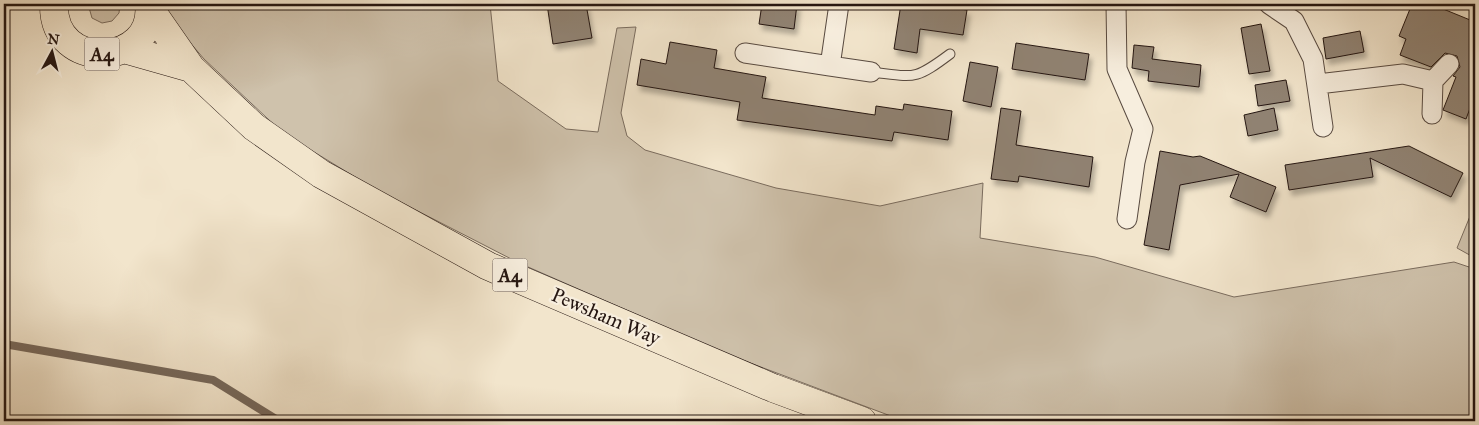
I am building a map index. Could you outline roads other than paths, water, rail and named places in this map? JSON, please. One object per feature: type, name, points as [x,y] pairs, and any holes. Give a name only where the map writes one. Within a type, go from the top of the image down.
[{"type":"main road","name":"A4","points":[[51,7],[58,28],[68,40],[80,49],[102,54],[124,49],[137,39],[146,25],[149,6]]},
{"type":"main road","name":"Pewsham Way","points":[[149,6],[191,68],[254,127],[321,174],[488,266],[773,388],[862,421]]},
{"type":"main road","name":"Pewsham Way","points":[[124,49],[191,68]]},
{"type":"street","points":[[830,66],[839,4]]},
{"type":"street","points":[[1116,4],[1117,69],[1143,129],[1135,162],[1127,219]]},
{"type":"street","points":[[1269,4],[1294,21],[1313,59],[1323,128]]},
{"type":"street","points":[[745,53],[871,72]]},
{"type":"street","points":[[1432,114],[1433,81],[1449,64]]},
{"type":"street","points":[[1318,84],[1403,74],[1433,81]]},
{"type":"lane","points":[[871,72],[913,77],[927,72],[950,54]]},
{"type":"waterway","points":[[4,344],[213,380],[279,421]]}]
